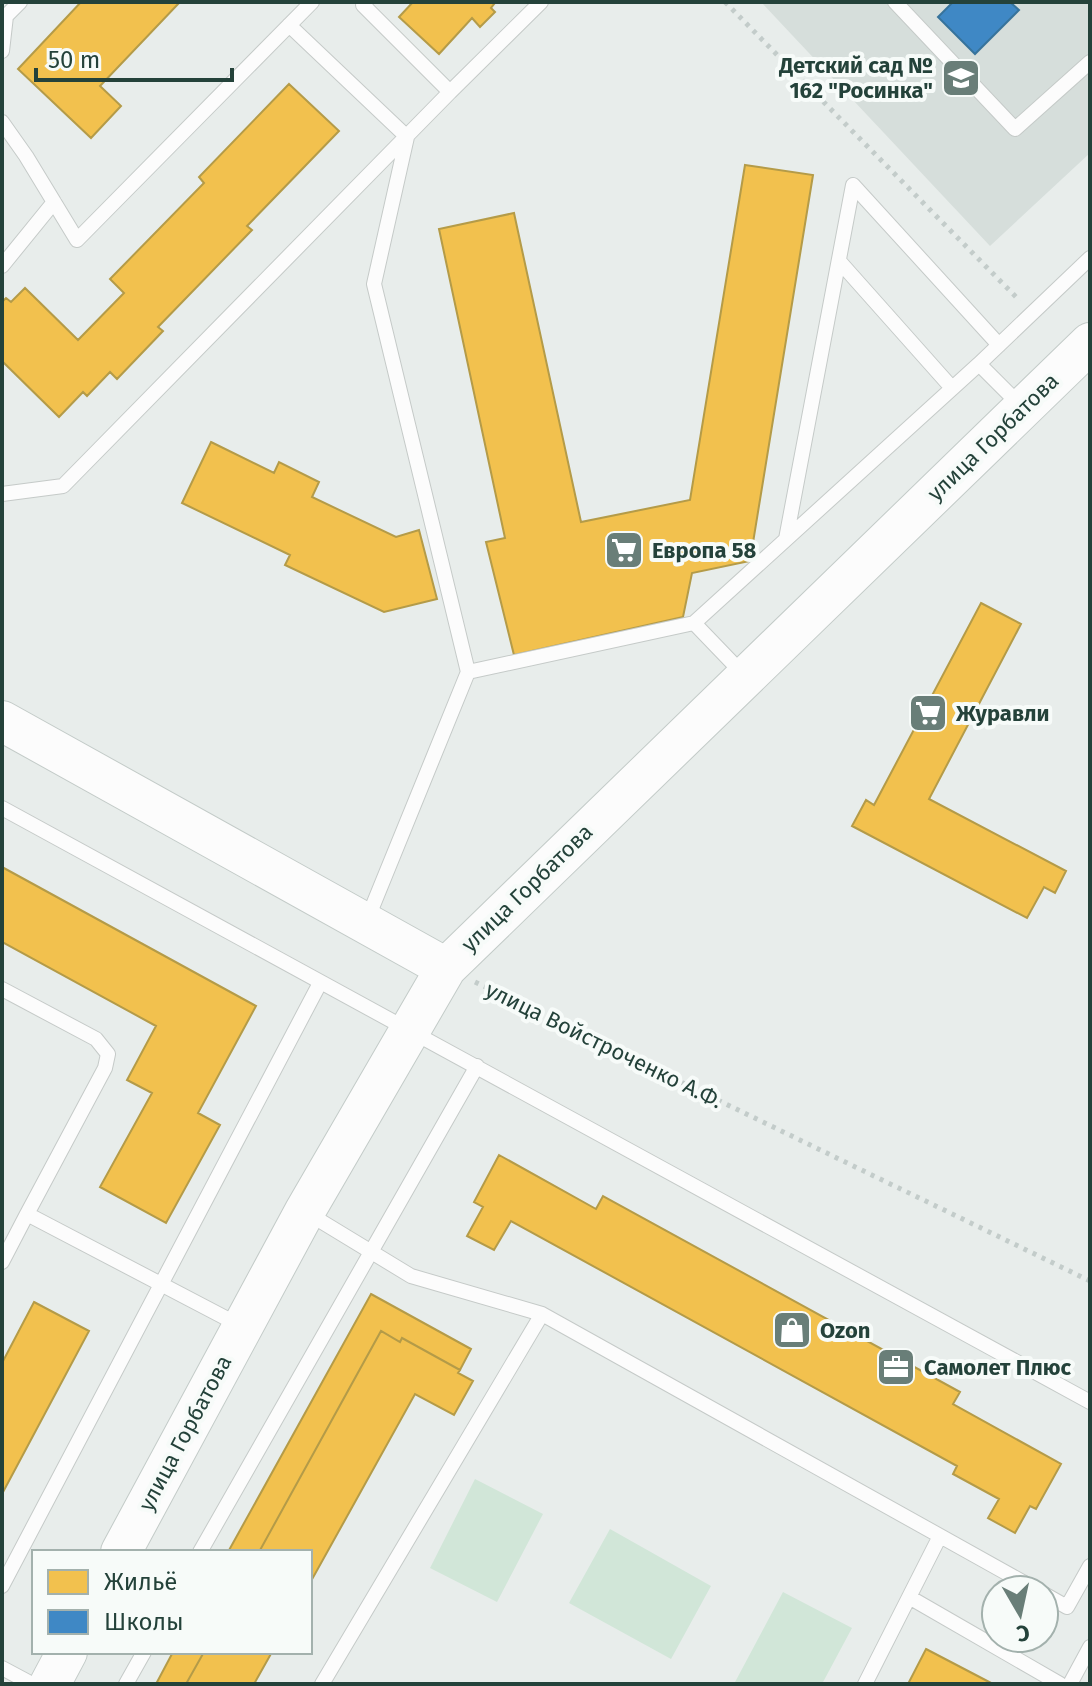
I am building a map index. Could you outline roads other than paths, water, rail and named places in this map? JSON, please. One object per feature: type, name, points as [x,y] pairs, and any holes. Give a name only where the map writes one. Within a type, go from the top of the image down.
[{"type":"main road","name":"улица Горбатова","points":[[122,1550],[305,1211],[407,1030],[446,968],[1090,343]]},
{"type":"main road","points":[[2,721],[446,968]]},
{"type":"main road","points":[[50,1684],[66,1654]]},
{"type":"lane","points":[[2,51],[6,16],[20,2]]},
{"type":"lane","points":[[2,122],[77,240],[312,2]]},
{"type":"lane","points":[[2,494],[63,486],[541,2]]},
{"type":"lane","points":[[895,2],[1015,129],[1090,62]]},
{"type":"lane","points":[[363,3],[450,92]]},
{"type":"lane","points":[[289,25],[407,137]]},
{"type":"lane","points":[[365,924],[468,672],[374,284],[407,137]]},
{"type":"lane","points":[[786,539],[853,185],[999,345]]},
{"type":"lane","points":[[2,266],[54,202]]},
{"type":"lane","points":[[468,672],[694,623],[979,364],[1090,258]]},
{"type":"lane","points":[[839,261],[952,388]]},
{"type":"lane","points":[[979,364],[1023,408]]},
{"type":"lane","points":[[694,623],[745,676]]},
{"type":"lane","points":[[2,808],[1090,1402]]},
{"type":"lane","points":[[2,1586],[320,983]]},
{"type":"lane","points":[[2,989],[96,1039],[108,1054],[105,1068],[27,1214],[9,1233],[2,1262]]},
{"type":"lane","points":[[201,1550],[477,1066]]},
{"type":"lane","points":[[305,1211],[411,1276],[542,1314],[1008,1574]]},
{"type":"lane","points":[[27,1214],[242,1326]]},
{"type":"lane","points":[[322,1684],[542,1314]]},
{"type":"lane","points":[[865,1684],[940,1536]]},
{"type":"lane","points":[[1060,1603],[1067,1607],[1090,1566]]},
{"type":"lane","points":[[909,1597],[1060,1684]]},
{"type":"lane","points":[[1070,1684],[1090,1647]]},
{"type":"lane","points":[[126,1684],[143,1654]]},
{"type":"lane","points":[[2,1668],[32,1684]]},
{"type":"place","name":"Детский сад № 162 \"Росинка\"","points":[[961,78]]},
{"type":"place","name":"Европа 58","points":[[624,550]]},
{"type":"place","name":"Журавли","points":[[928,713]]},
{"type":"place","name":"Ozon","points":[[792,1330]]},
{"type":"place","name":"Самолет Плюс","points":[[896,1367]]}]
